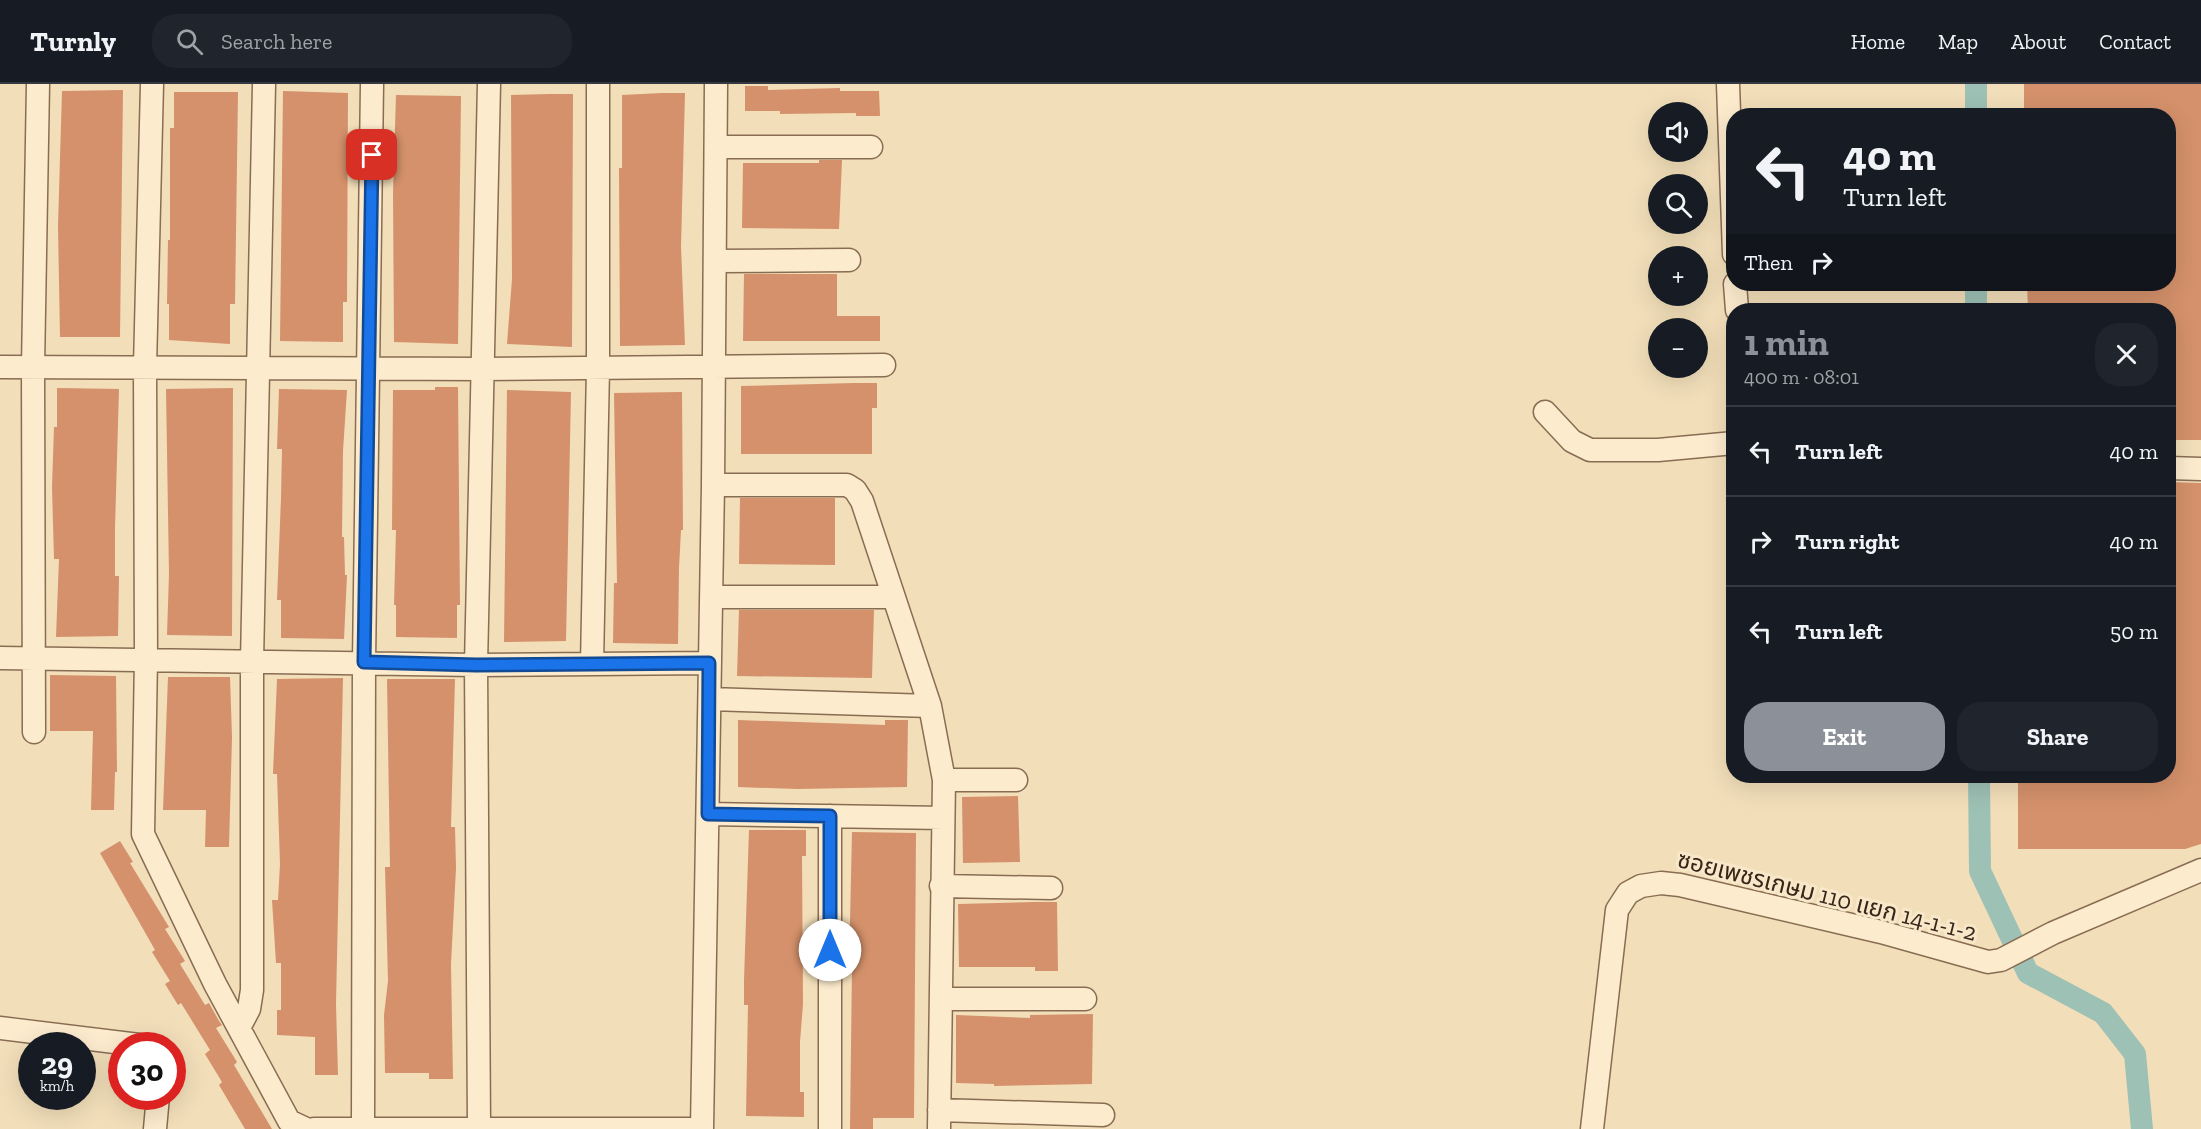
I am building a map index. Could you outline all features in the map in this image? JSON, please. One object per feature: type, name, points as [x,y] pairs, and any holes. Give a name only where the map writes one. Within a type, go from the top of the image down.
[{"type":"street","points":[[34,732],[33,367],[38,84]]},
{"type":"street","points":[[152,84],[145,367],[146,658],[143,834],[239,1028],[289,1121],[306,1129]]},
{"type":"street","points":[[239,1028],[249,1009],[252,990],[252,662],[256,369],[264,84]]},
{"type":"street","points":[[363,1128],[364,662],[370,368],[372,84]]},
{"type":"street","points":[[479,1127],[476,665],[489,84]]},
{"type":"street","points":[[592,664],[598,368],[598,84]]},
{"type":"street","points":[[702,1129],[712,597],[716,84]]},
{"type":"street","points":[[1728,84],[1729,108]]},
{"type":"street","points":[[716,147],[871,147]]},
{"type":"street","points":[[716,261],[849,260]]},
{"type":"street","points":[[0,366],[482,369],[884,365]]},
{"type":"street","points":[[1545,412],[1572,441],[1590,450],[1658,450],[1726,444]]},
{"type":"street","points":[[2176,468],[2201,469]]},
{"type":"street","points":[[713,485],[847,485],[855,490],[862,501],[930,706],[944,780],[939,1120],[1102,1115]]},
{"type":"street","points":[[712,597],[892,597]]},
{"type":"street","points":[[0,658],[146,658],[476,665],[709,663]]},
{"type":"street","points":[[710,699],[930,706]]},
{"type":"street","points":[[944,780],[1016,780]]},
{"type":"street","points":[[708,814],[943,818]]},
{"type":"street","points":[[830,816],[830,1129]]},
{"type":"street","name":"ซอยเพชรเกษม 110 แยก 14-1-1-2","points":[[1592,1129],[1617,910],[1628,893],[1641,886],[1661,883],[1708,891],[1881,932],[1988,962],[2001,960],[2072,925],[2201,870]]},
{"type":"street","points":[[941,886],[1051,888]]},
{"type":"street","points":[[942,999],[1085,999]]},
{"type":"street","points":[[0,1028],[108,1041]]},
{"type":"street","points":[[155,1129],[157,1110]]},
{"type":"street","points":[[314,1129],[479,1127],[690,1129]]},
{"type":"building","points":[[2024,84],[2201,84],[2201,440],[2176,440],[2176,303],[2028,303],[2027,291],[2176,291],[2176,108],[2024,108]]},
{"type":"building","points":[[745,86],[768,86],[768,90],[840,88],[840,91],[879,91],[880,116],[856,116],[856,113],[780,114],[780,111],[745,111]]},
{"type":"building","points":[[123,90],[120,337],[60,337],[58,226],[62,91]]},
{"type":"building","points":[[283,91],[348,93],[347,302],[343,302],[343,342],[280,341]]},
{"type":"building","points":[[174,92],[238,92],[235,304],[230,304],[230,344],[169,340],[169,304],[167,304],[168,240],[170,240],[170,128],[174,128]]},
{"type":"building","points":[[685,93],[681,246],[685,345],[620,346],[619,168],[622,168],[622,95]]},
{"type":"building","points":[[573,94],[572,347],[507,344],[512,279],[511,95]]},
{"type":"building","points":[[396,95],[461,96],[458,344],[394,342],[393,192]]},
{"type":"building","points":[[819,160],[842,160],[839,229],[742,228],[743,163],[819,163]]},
{"type":"building","points":[[744,274],[837,274],[837,316],[880,316],[880,341],[743,341]]},
{"type":"building","points":[[877,383],[877,408],[872,408],[872,454],[741,454],[741,386]]},
{"type":"building","points":[[435,387],[458,387],[460,605],[457,605],[457,638],[396,637],[396,605],[394,605],[396,530],[392,530],[393,390],[435,390]]},
{"type":"building","points":[[57,388],[119,389],[115,528],[115,576],[119,576],[118,636],[56,637],[59,559],[54,559],[52,487],[54,427],[57,427]]},
{"type":"building","points":[[233,388],[232,636],[167,635],[169,574],[166,389]]},
{"type":"building","points":[[279,389],[347,390],[343,451],[342,537],[344,537],[345,575],[347,575],[344,639],[281,638],[281,600],[277,600],[282,449],[277,449]]},
{"type":"building","points":[[507,390],[571,392],[566,641],[504,642]]},
{"type":"building","points":[[682,392],[683,530],[681,530],[679,568],[678,644],[613,643],[614,583],[617,583],[614,393]]},
{"type":"building","points":[[2176,482],[2201,483],[2201,844],[2185,849],[2018,849],[2018,783],[2176,783]]},
{"type":"building","points":[[740,498],[835,498],[835,565],[739,564]]},
{"type":"building","points":[[739,610],[874,610],[872,678],[737,676]]},
{"type":"building","points":[[50,675],[116,676],[117,772],[115,772],[114,810],[91,810],[93,731],[50,731]]},
{"type":"building","points":[[168,677],[230,677],[232,737],[229,847],[205,847],[206,810],[163,810]]},
{"type":"building","points":[[343,678],[336,1004],[338,1075],[315,1075],[315,1037],[277,1035],[277,1010],[281,1010],[281,963],[276,963],[272,900],[278,900],[280,864],[277,774],[273,774],[277,679]]},
{"type":"building","points":[[387,679],[455,679],[451,827],[455,827],[456,868],[451,964],[453,1079],[429,1079],[429,1073],[385,1073],[384,1015],[388,981],[385,867],[390,867]]},
{"type":"building","points":[[738,720],[885,725],[885,720],[908,720],[907,787],[797,789],[738,787]]},
{"type":"building","points":[[1018,796],[1020,862],[963,863],[962,797]]},
{"type":"building","points":[[749,830],[806,830],[806,856],[802,856],[803,1004],[800,1042],[800,1092],[804,1092],[804,1117],[746,1116],[748,1005],[744,1005],[744,980]]},
{"type":"building","points":[[852,832],[916,833],[914,1118],[873,1118],[873,1129],[850,1129],[852,966],[849,966]]},
{"type":"building","points":[[120,841],[133,862],[130,863],[169,927],[165,929],[185,961],[180,964],[205,1005],[209,1003],[222,1025],[216,1028],[237,1062],[234,1065],[272,1129],[245,1129],[219,1085],[222,1082],[205,1054],[210,1050],[181,1003],[178,1005],[165,984],[170,981],[152,952],[155,950],[100,853]]},
{"type":"building","points":[[1057,902],[1058,971],[1035,971],[1035,967],[959,967],[958,904]]},
{"type":"building","points":[[1093,1014],[1092,1084],[994,1086],[994,1084],[956,1083],[956,1015],[1030,1018],[1030,1015]]},
{"type":"waterway","points":[[1976,84],[1976,108]]},
{"type":"waterway","points":[[1976,291],[1976,303]]},
{"type":"waterway","points":[[1979,783],[1980,871],[2028,973],[2103,1013],[2135,1054],[2142,1129]]},
{"type":"route","points":[[372,155],[364,662],[476,665],[709,663],[708,814],[830,816],[830,950]]}]
